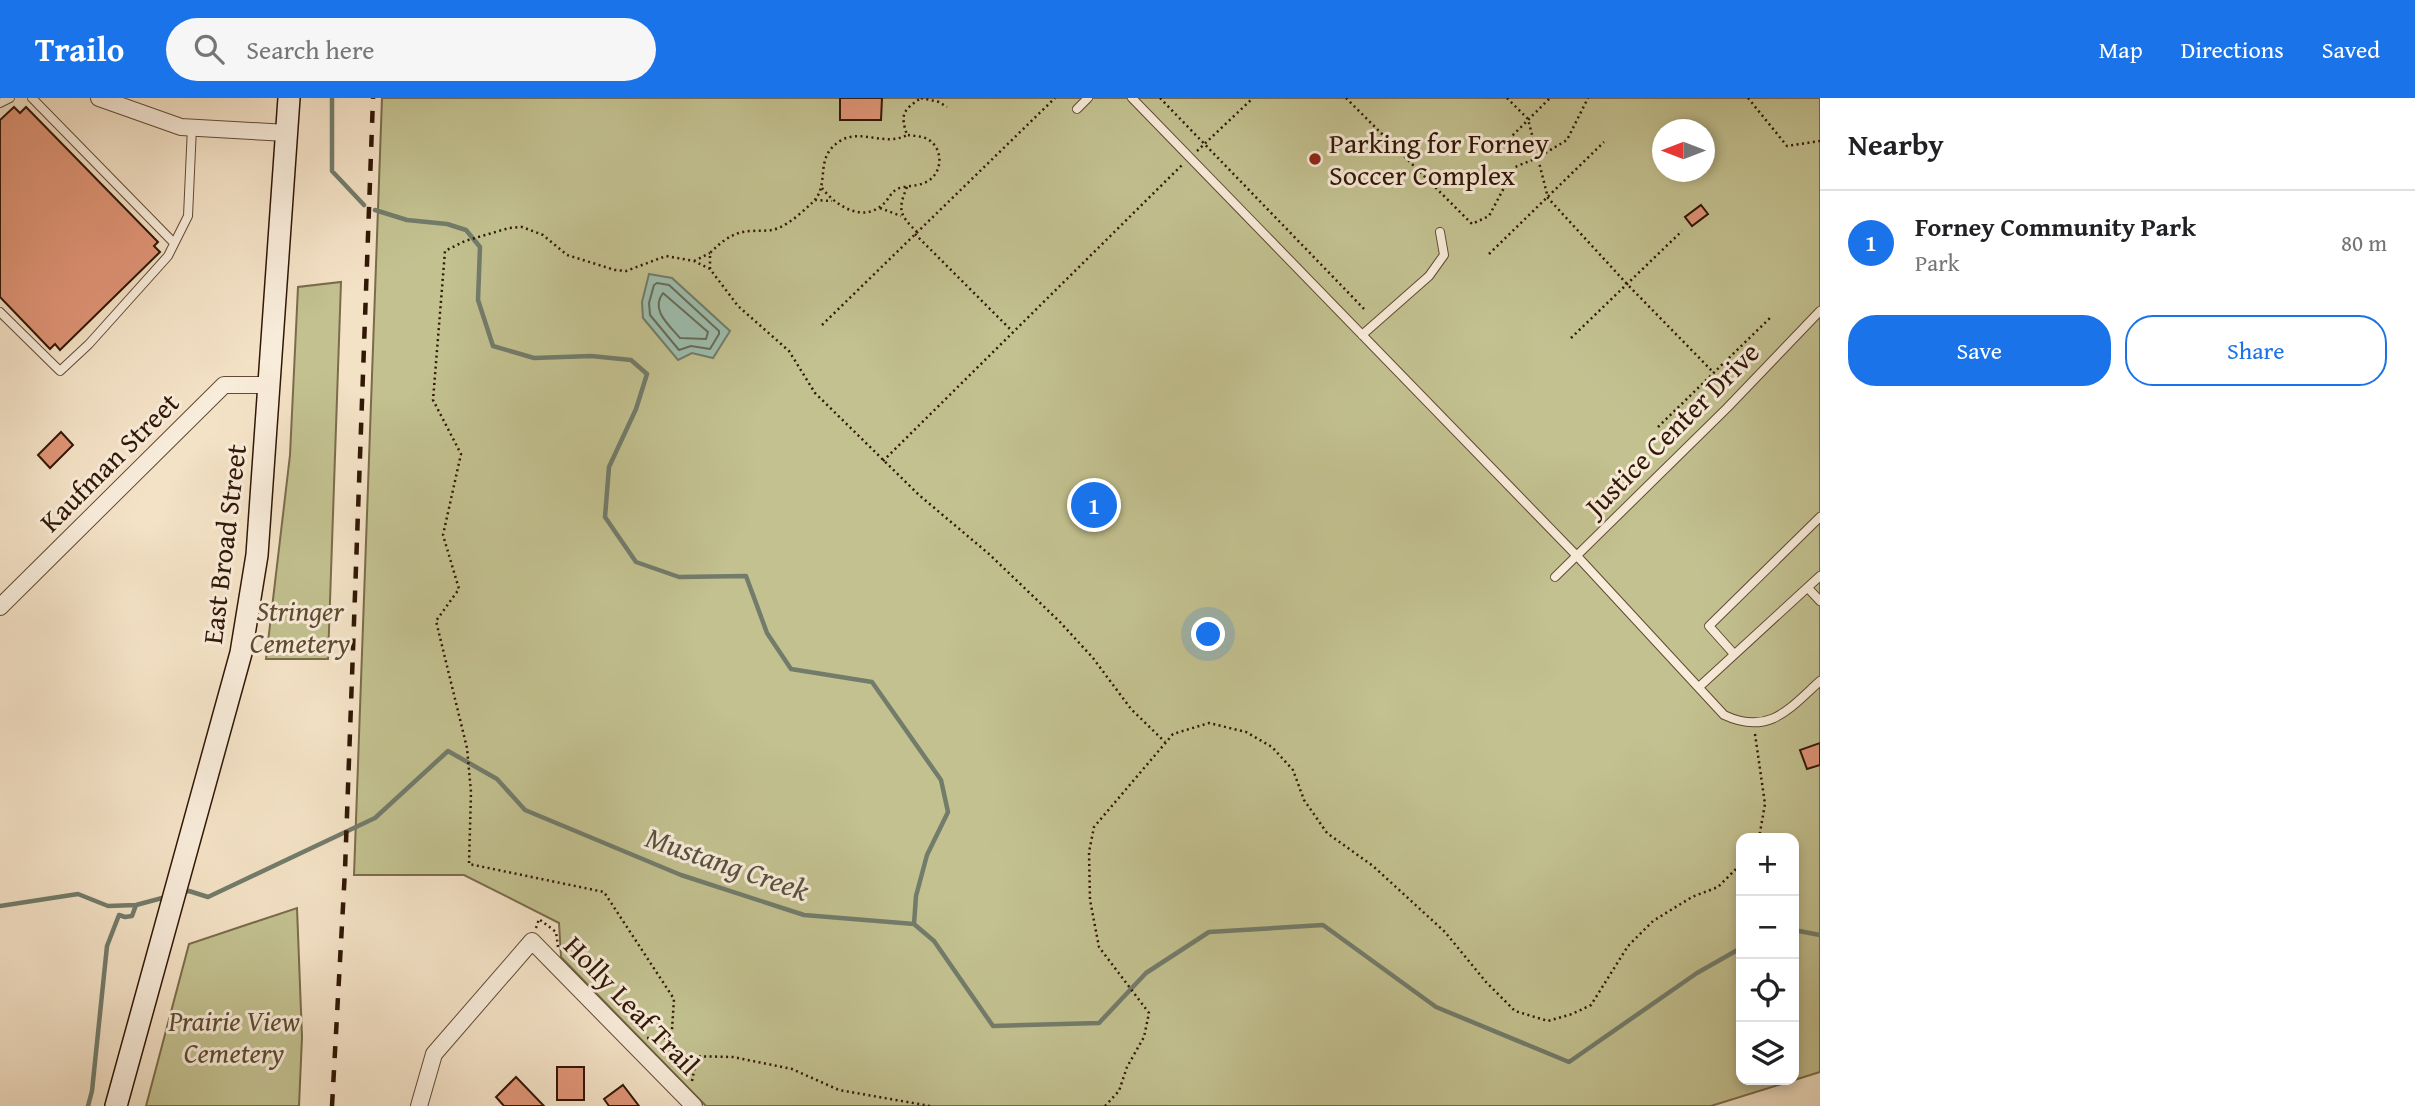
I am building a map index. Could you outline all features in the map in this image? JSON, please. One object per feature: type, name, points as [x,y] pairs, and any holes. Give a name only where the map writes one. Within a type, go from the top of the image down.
[{"type":"main road","name":"East Broad Street","points":[[116,1106],[241,653],[257,555],[289,98]]},
{"type":"street","points":[[99,98],[135,104],[181,127],[287,132]]},
{"type":"street","name":"Kaufman Street","points":[[0,607],[224,385],[268,385]]},
{"type":"street","name":"Holly Leaf Trail","points":[[419,1106],[434,1054],[532,941],[694,1106]]},
{"type":"lane","points":[[0,103],[10,98]]},
{"type":"lane","points":[[32,98],[174,243]]},
{"type":"lane","points":[[1077,109],[1088,98]]},
{"type":"lane","points":[[1132,98],[1577,556],[1724,715],[1739,722],[1754,724],[1769,721],[1786,711],[1820,681]]},
{"type":"lane","points":[[0,312],[60,371],[89,344],[168,256],[188,216],[192,127]]},
{"type":"lane","points":[[1362,335],[1429,276],[1444,255],[1440,232]]},
{"type":"lane","name":"Justice Center Drive","points":[[1555,577],[1727,408],[1820,311]]},
{"type":"lane","points":[[1734,654],[1709,626],[1820,517]]},
{"type":"lane","points":[[1699,687],[1820,576]]},
{"type":"lane","points":[[1808,588],[1820,601]]},
{"type":"path","points":[[907,135],[902,118],[904,112],[921,98],[939,102],[947,107]]},
{"type":"path","points":[[822,325],[1055,98]]},
{"type":"path","points":[[1160,98],[1366,311]]},
{"type":"path","points":[[882,461],[1253,98]]},
{"type":"path","points":[[1346,98],[1472,224],[1489,216],[1516,167],[1567,140],[1588,98]]},
{"type":"path","points":[[1507,98],[1528,120],[1548,198],[1713,372]]},
{"type":"path","points":[[1501,147],[1550,98]]},
{"type":"path","points":[[1748,98],[1787,146],[1820,141]]},
{"type":"path","points":[[694,261],[743,231],[778,229],[815,200],[822,188],[823,162],[827,153],[842,139],[859,136],[893,141],[907,135],[931,141],[939,153],[940,163],[931,179],[925,183],[898,188],[880,208]]},
{"type":"path","points":[[1489,254],[1604,142]]},
{"type":"path","points":[[901,216],[901,205],[907,187]]},
{"type":"path","points":[[822,188],[832,201]]},
{"type":"path","points":[[815,200],[832,201],[859,212],[880,208],[901,216],[1013,332]]},
{"type":"path","points":[[930,1106],[839,1090],[792,1069],[733,1057],[697,1057],[677,1052],[671,1045],[674,999],[604,892],[469,864],[471,792],[467,748],[436,621],[459,590],[443,535],[461,454],[433,400],[445,251],[466,241],[509,228],[533,229],[544,234],[567,255],[615,270],[626,271],[666,256],[694,261],[710,270],[738,306],[789,351],[815,393],[882,461],[989,554],[1059,622],[1093,658],[1131,709],[1165,742]]},
{"type":"path","points":[[1571,338],[1682,231]]},
{"type":"path","points":[[710,253],[710,270]]},
{"type":"path","points":[[1658,427],[1771,317]]},
{"type":"path","points":[[1105,1106],[1119,1091],[1127,1067],[1144,1037],[1149,1013],[1099,947],[1090,900],[1089,852],[1094,827],[1173,734],[1209,723],[1246,732],[1272,747],[1293,770],[1304,800],[1327,833],[1373,866],[1445,932],[1486,982],[1516,1012],[1548,1021],[1591,1005],[1628,946],[1653,921],[1692,897],[1718,887],[1736,869]]},
{"type":"path","points":[[1754,724],[1765,804],[1760,833]]},
{"type":"path","points":[[644,1038],[672,1038]]},
{"type":"path","points":[[691,1086],[697,1057]]},
{"type":"green space","points":[[382,98],[1820,98],[1820,1072],[1799,1079],[1799,833],[1736,833],[1736,1085],[1778,1085],[1711,1106],[706,1106],[561,957],[559,923],[464,875],[354,875]]},
{"type":"green space","name":"Stringer Cemetery","points":[[341,282],[328,659],[266,659],[290,455],[298,287]]},
{"type":"green space","name":"Prairie View Cemetery","points":[[297,908],[302,1037],[299,1106],[146,1106],[189,944]]},
{"type":"water","points":[[649,274],[672,278],[730,331],[713,358],[692,353],[678,360],[643,318],[642,302]]},
{"type":"building","points":[[840,98],[882,98],[881,120],[840,120]]},
{"type":"building","points":[[14,107],[20,113],[26,107],[158,242],[154,246],[160,252],[60,350],[55,344],[50,349],[0,297],[0,120]]},
{"type":"building","points":[[1701,205],[1708,214],[1692,226],[1685,217]]},
{"type":"building","points":[[61,432],[73,445],[50,468],[38,455]]},
{"type":"building","points":[[1820,743],[1820,765],[1807,769],[1800,750]]},
{"type":"building","points":[[557,1067],[584,1067],[584,1100],[557,1100]]},
{"type":"building","points":[[516,1077],[544,1106],[504,1106],[496,1097]]},
{"type":"building","points":[[623,1085],[639,1106],[609,1106],[604,1099]]},
{"type":"waterway","points":[[332,98],[332,171],[364,205]]},
{"type":"waterway","points":[[375,210],[407,220],[447,224],[466,230],[480,247],[478,300],[493,346],[534,358],[591,356],[631,360],[647,374],[636,409],[609,467],[605,517],[636,562],[679,577],[746,576],[767,633],[791,669],[872,682],[941,780],[948,812],[927,855],[916,896],[914,924]]},
{"type":"waterway","name":"Mustang Creek","points":[[181,893],[189,891],[208,897],[375,818],[448,751],[497,779],[525,810],[681,875],[804,915],[914,924],[934,941],[993,1026],[1099,1023],[1146,973],[1209,932],[1323,925],[1436,1007],[1569,1062],[1697,973],[1736,951]]},
{"type":"waterway","name":"Mustang Creek","points":[[0,906],[78,894],[108,906],[136,905],[166,897]]},
{"type":"waterway","points":[[88,1106],[92,1091],[107,946],[119,915],[132,916],[136,905]]},
{"type":"waterway","name":"Mustang Creek","points":[[1799,931],[1820,935]]},
{"type":"railway","points":[[332,1106],[345,870],[373,98]]},
{"type":"place","name":"Parking for Forney Soccer Complex","points":[[1315,159]]},
{"type":"place","name":"Forney Community Park","points":[[1094,505]]}]
